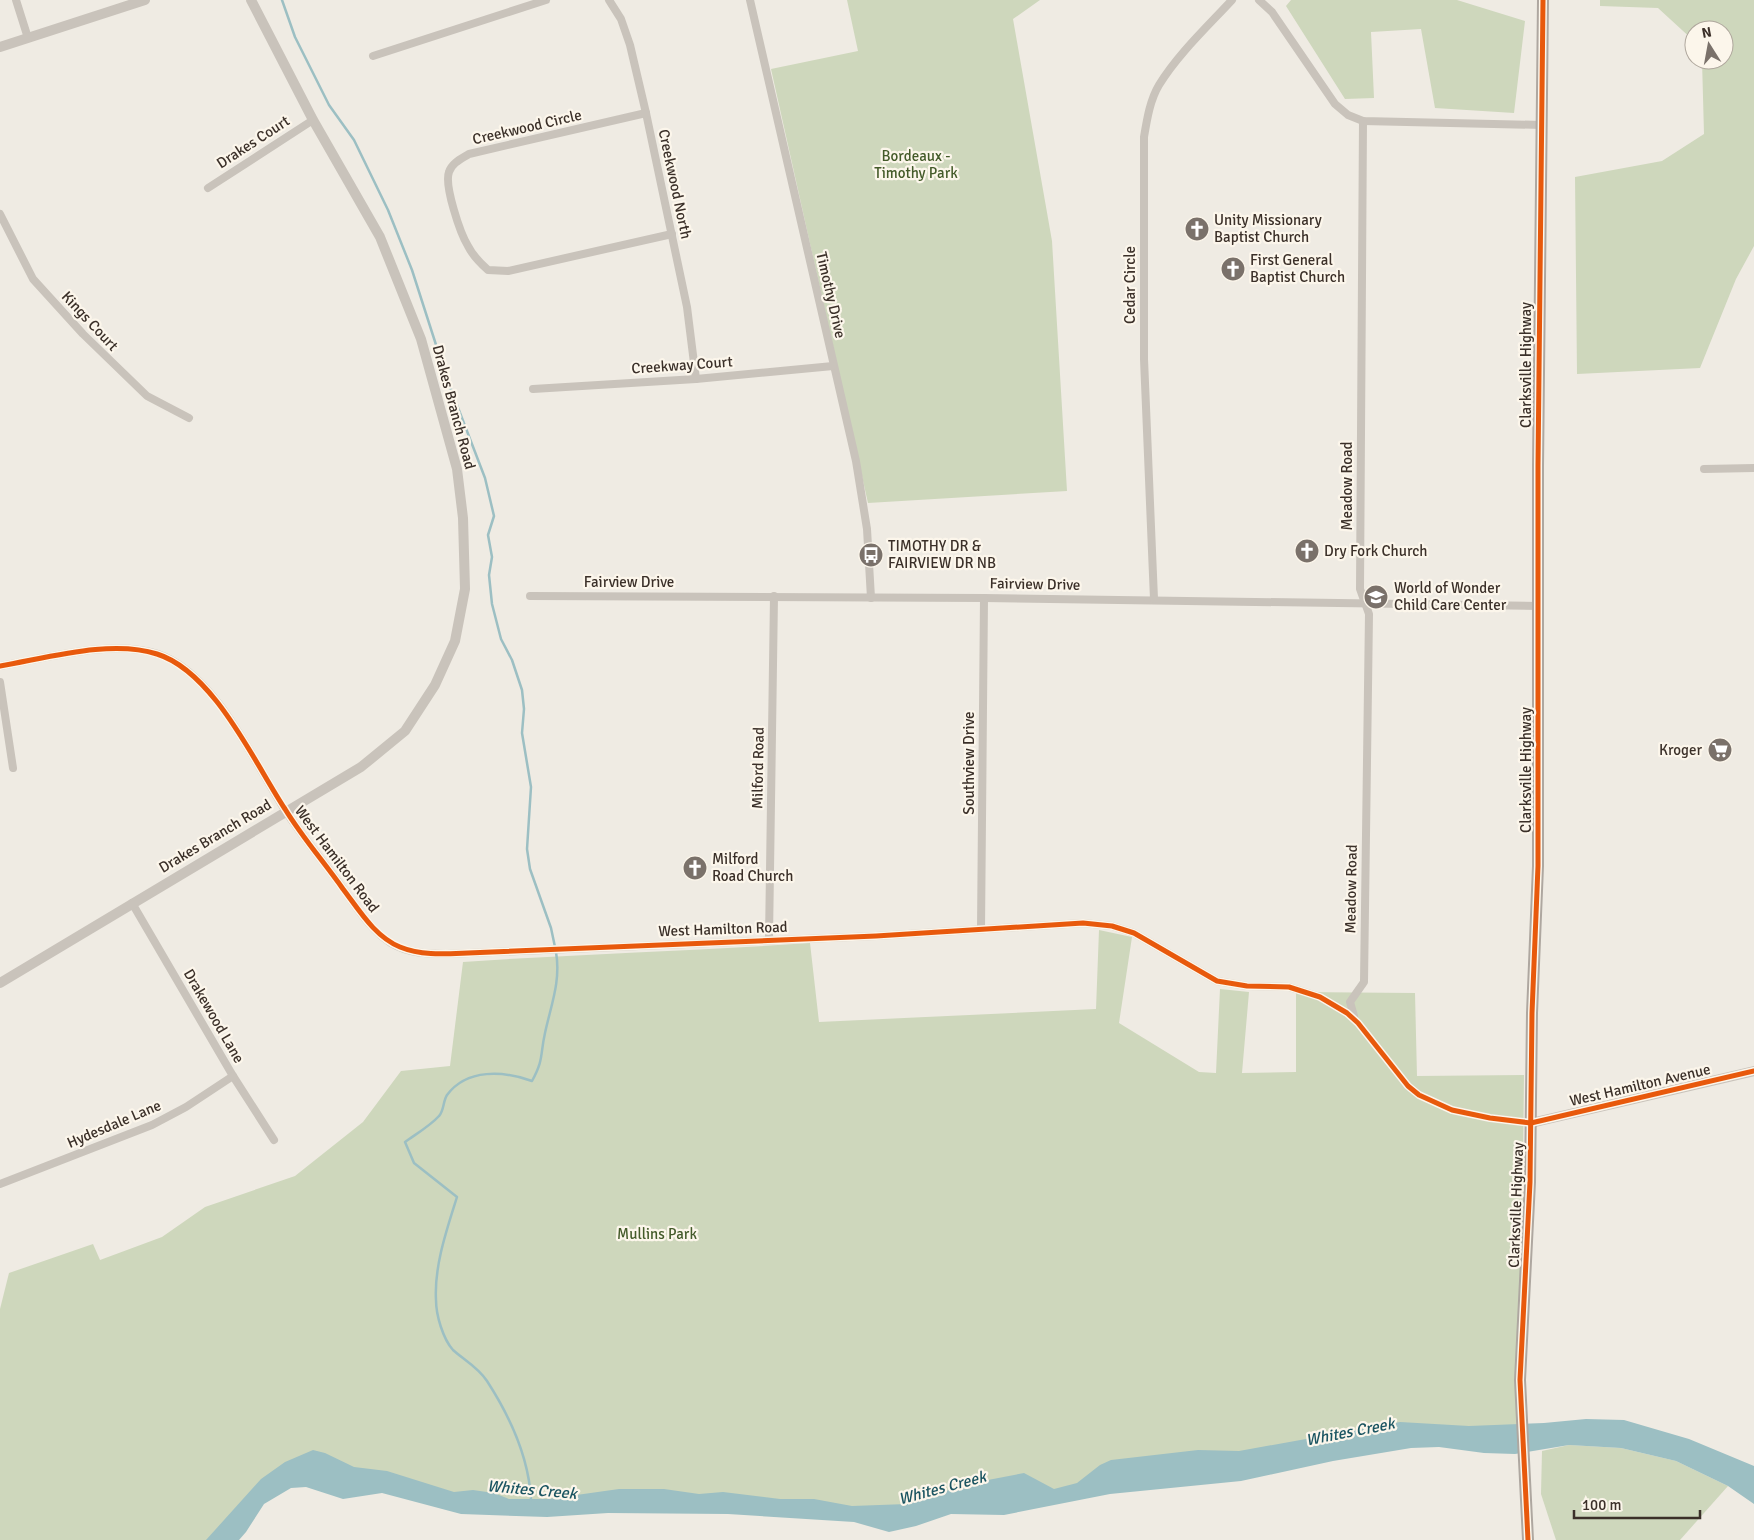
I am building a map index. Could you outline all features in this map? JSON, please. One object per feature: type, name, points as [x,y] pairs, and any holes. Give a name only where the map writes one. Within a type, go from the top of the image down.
[{"type":"main road","name":"Clarksville Highway","points":[[1528,1540],[1520,1380],[1531,1122],[1532,1013],[1538,866],[1538,439],[1543,0]]},
{"type":"street","points":[[16,0],[28,38]]},
{"type":"street","points":[[0,47],[145,0]]},
{"type":"street","name":"Drakes Branch Road","points":[[0,983],[361,767],[405,731],[435,685],[455,641],[465,589],[463,518],[457,469],[421,339],[380,237],[313,120],[251,0]]},
{"type":"street","points":[[373,56],[546,0]]},
{"type":"street","name":"Creekwood North","points":[[609,0],[621,19],[630,45],[646,113],[687,307],[696,379]]},
{"type":"street","name":"Timothy Drive","points":[[750,0],[856,461],[867,529],[871,598]]},
{"type":"street","name":"Cedar Circle","points":[[1154,599],[1144,359],[1144,136],[1147,115],[1158,86],[1174,65],[1232,0]]},
{"type":"street","points":[[1259,0],[1272,12],[1335,104],[1348,116],[1363,121],[1542,125]]},
{"type":"street","name":"Creekwood Circle","points":[[646,113],[469,154],[456,161],[449,170],[447,182],[467,246],[476,259],[488,270],[508,271],[672,234]]},
{"type":"street","name":"Drakes Court","points":[[208,188],[313,120]]},
{"type":"street","name":"Meadow Road","points":[[1358,1023],[1350,1009],[1350,1002],[1364,982],[1369,614],[1360,589],[1363,121]]},
{"type":"street","name":"Kings Court","points":[[0,214],[33,279],[83,334],[146,396],[189,418]]},
{"type":"street","name":"Creekway Court","points":[[533,389],[696,379],[834,366]]},
{"type":"street","points":[[1704,469],[1754,468]]},
{"type":"street","name":"Fairview Drive","points":[[530,596],[1154,599],[1366,605],[1539,606]]},
{"type":"street","name":"Milford Road","points":[[769,940],[774,596]]},
{"type":"street","name":"Southview Drive","points":[[981,929],[984,598]]},
{"type":"street","name":"West Hamilton Road","points":[[0,666],[77,652],[133,649],[158,654],[182,666],[201,682],[220,706],[286,811],[359,910],[381,936],[409,950],[436,954],[769,940],[1083,923],[1112,926],[1134,933],[1217,981],[1247,986],[1288,987],[1320,997],[1347,1013],[1358,1023],[1408,1086],[1419,1095],[1452,1110],[1490,1118],[1531,1122]]},
{"type":"street","points":[[0,682],[12,768]]},
{"type":"street","name":"Drakewood Lane","points":[[132,903],[233,1076],[274,1140]]},
{"type":"street","name":"West Hamilton Avenue","points":[[1531,1122],[1754,1071]]},
{"type":"street","name":"Hydesdale Lane","points":[[0,1184],[152,1125],[186,1107],[233,1076]]},
{"type":"green space","name":"Bordeaux - Timothy Park","points":[[847,0],[1040,0],[1013,19],[1052,241],[1067,491],[868,503],[771,69],[858,51]]},
{"type":"green space","points":[[1291,0],[1457,0],[1525,21],[1514,113],[1435,108],[1421,29],[1371,32],[1374,98],[1345,99],[1286,6]]},
{"type":"green space","points":[[1600,0],[1754,0],[1754,246],[1736,279],[1700,368],[1577,374],[1575,177],[1662,161],[1704,134],[1702,70],[1734,70],[1734,20],[1684,20],[1684,32],[1658,8],[1600,6]]},
{"type":"green space","name":"Mullins Park","points":[[1099,930],[1132,937],[1119,1023],[1199,1072],[1216,1073],[1220,989],[1249,992],[1242,1073],[1296,1072],[1296,992],[1415,993],[1417,1076],[1524,1075],[1520,1430],[1054,1493],[885,1513],[518,1503],[304,1468],[213,1540],[0,1540],[0,1309],[9,1273],[93,1244],[100,1260],[162,1237],[205,1207],[295,1176],[363,1122],[401,1071],[450,1066],[463,962],[810,943],[819,1022],[1096,1009]]},
{"type":"green space","points":[[1569,1445],[1621,1448],[1676,1461],[1728,1486],[1680,1540],[1556,1540],[1541,1494],[1542,1451]]},
{"type":"water","points":[[1586,1419],[1624,1420],[1689,1439],[1754,1466],[1754,1504],[1728,1486],[1676,1461],[1621,1448],[1569,1445],[1515,1454],[1484,1453],[1439,1447],[1411,1448],[1333,1461],[1241,1481],[1110,1494],[1004,1515],[951,1514],[916,1526],[889,1532],[854,1522],[728,1514],[608,1513],[547,1517],[461,1514],[382,1493],[343,1499],[306,1487],[291,1488],[264,1504],[239,1540],[206,1540],[261,1479],[285,1462],[313,1450],[325,1453],[354,1467],[387,1471],[454,1492],[473,1490],[494,1493],[509,1499],[548,1499],[619,1489],[664,1489],[699,1494],[723,1492],[780,1499],[814,1499],[852,1506],[907,1504],[967,1484],[1024,1473],[1054,1489],[1077,1483],[1100,1465],[1111,1460],[1198,1450],[1239,1451],[1400,1422],[1469,1426]]},
{"type":"waterway","points":[[282,0],[295,37],[329,105],[354,140],[388,210],[412,270],[447,379],[485,478],[494,516],[488,535],[492,557],[489,575],[492,604],[501,639],[512,660],[522,690],[524,709],[522,733],[531,787],[527,849],[530,869],[551,928],[555,947]]},
{"type":"waterway","name":"Whites Creek","points":[[531,1500],[522,1453],[503,1408],[483,1376],[449,1345],[439,1320],[436,1306],[437,1274],[442,1248],[457,1197],[414,1163],[405,1142],[439,1116],[447,1095],[455,1086],[465,1080],[475,1076],[498,1074],[532,1081],[540,1062],[555,993],[557,973],[556,952]]},
{"type":"cycle path","points":[[1528,1540],[1520,1380],[1530,1182],[1532,1013],[1538,866],[1538,466],[1543,0]]},
{"type":"cycle path","points":[[0,666],[79,651],[120,648],[157,654],[178,664],[197,679],[231,721],[292,819],[361,914],[383,937],[408,950],[434,954],[451,954],[876,936],[1083,923],[1112,926],[1134,933],[1217,981],[1247,986],[1289,987],[1320,997],[1347,1013],[1358,1023],[1408,1086],[1419,1095],[1452,1110],[1490,1118],[1531,1123],[1754,1071]]},
{"type":"place","name":"Unity Missionary Baptist Church","points":[[1197,229]]},
{"type":"place","name":"First General Baptist Church","points":[[1233,269]]},
{"type":"place","name":"Dry Fork Church","points":[[1307,551]]},
{"type":"place","name":"TIMOTHY DR & FAIRVIEW DR NB","points":[[871,555]]},
{"type":"place","name":"World of Wonder Child Care Center","points":[[1376,597]]},
{"type":"place","name":"Kroger","points":[[1720,750]]},
{"type":"place","name":"Milford Road Church","points":[[695,868]]}]
